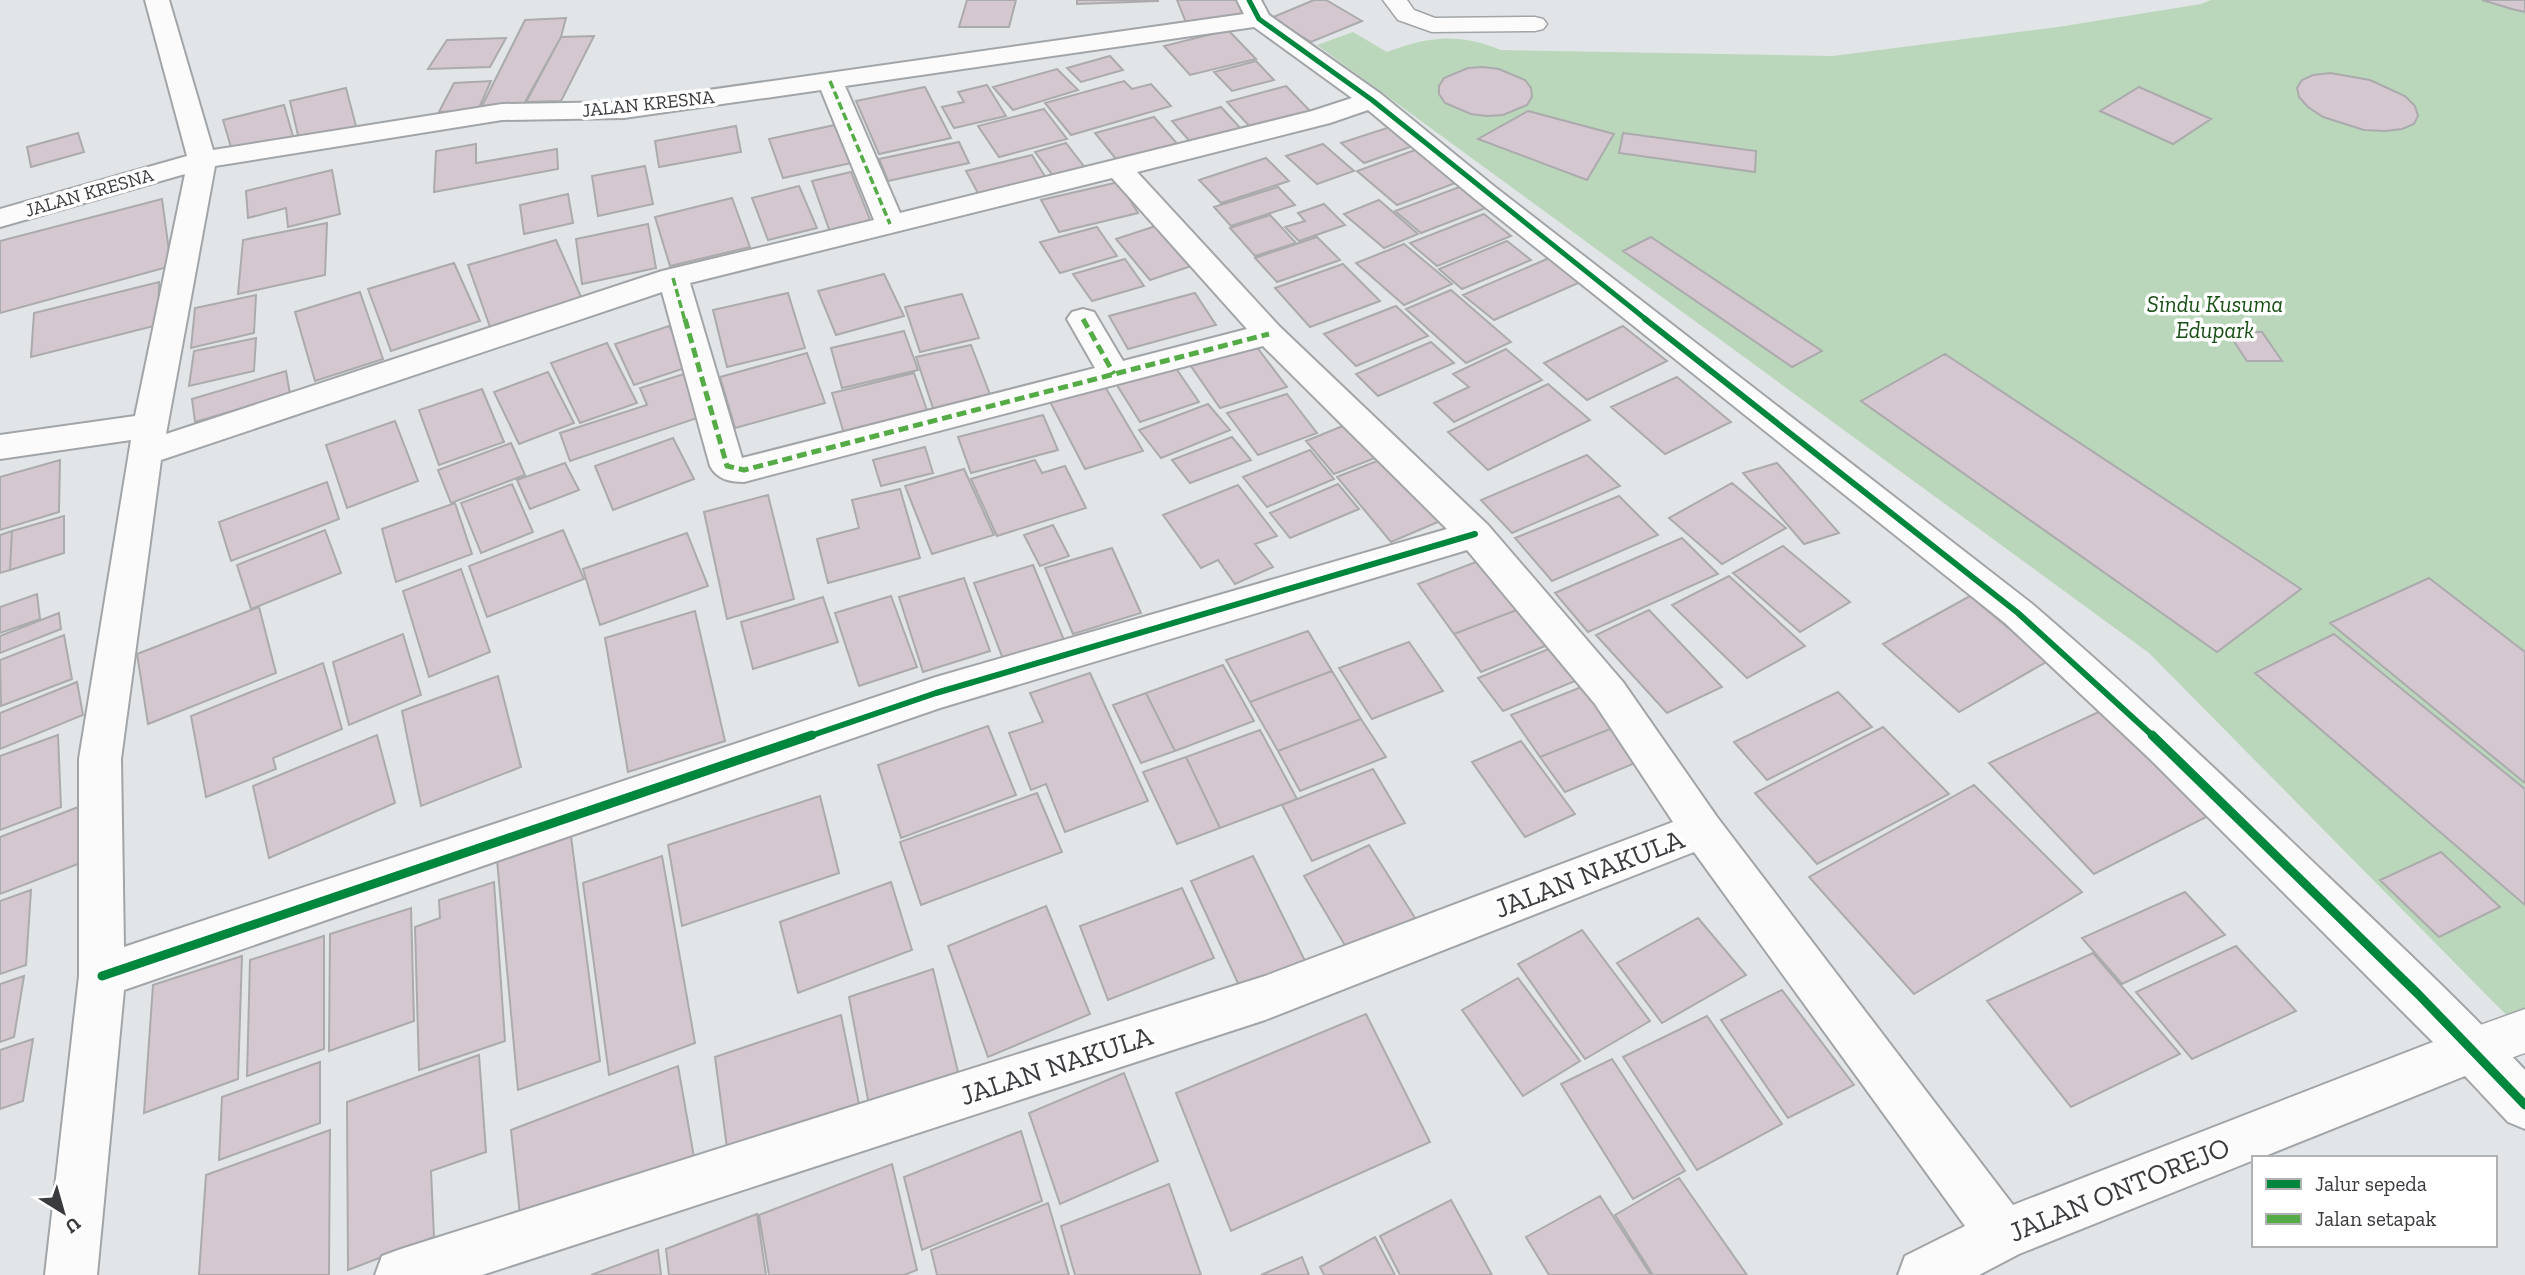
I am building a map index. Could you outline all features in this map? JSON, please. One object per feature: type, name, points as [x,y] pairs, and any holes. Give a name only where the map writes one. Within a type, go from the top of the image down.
[{"type":"street","points":[[71,1275],[102,976],[100,759],[149,439],[202,160],[157,0]]},
{"type":"street","points":[[1254,9],[2018,612],[2162,744],[2474,1049],[2525,1105]]},
{"type":"street","name":"JALAN KRESNA","points":[[0,218],[202,160],[502,112],[624,110],[830,81],[1254,9]]},
{"type":"street","points":[[830,81],[890,224]]},
{"type":"street","points":[[0,447],[149,439],[673,278],[1321,117],[1372,100]]},
{"type":"street","points":[[1118,168],[1269,334],[1475,534],[1609,693],[1702,830],[2003,1235]]},
{"type":"street","points":[[673,278],[727,466],[735,470],[744,470],[1269,334]]},
{"type":"street","points":[[1083,319],[1114,374]]},
{"type":"street","points":[[102,976],[936,693],[1475,534]]},
{"type":"street","name":"JALAN NAKULA","points":[[401,1275],[1265,998],[1702,830]]},
{"type":"street","name":"JALAN ONTOREJO","points":[[1924,1275],[2003,1235],[2474,1049]]},
{"type":"lane","points":[[1395,0],[1406,15],[1432,25],[1535,23]]},
{"type":"lane","points":[[2474,1049],[2525,1031]]},
{"type":"green space","name":"Sindu Kusuma Edupark","points":[[2211,0],[2525,0],[2525,1034],[2149,653],[1317,45],[1353,32],[1387,52],[1430,40],[1458,39],[1501,50],[1833,56],[2058,27],[2201,4]]},
{"type":"building","points":[[967,0],[1016,0],[1009,27],[959,27]]},
{"type":"building","points":[[1077,0],[1158,0],[1158,1],[1077,4]]},
{"type":"building","points":[[1177,0],[1243,0],[1250,17],[1187,25]]},
{"type":"building","points":[[1314,0],[1326,0],[1362,21],[1311,42],[1271,18]]},
{"type":"building","points":[[2482,0],[2525,0],[2525,12],[2512,9]]},
{"type":"building","points":[[566,18],[561,37],[525,104],[482,106],[525,20]]},
{"type":"building","points":[[1228,30],[1256,59],[1190,75],[1164,46]]},
{"type":"building","points":[[594,36],[561,101],[525,102],[561,37]]},
{"type":"building","points":[[506,38],[490,67],[428,69],[447,40]]},
{"type":"building","points":[[1110,56],[1123,70],[1081,82],[1067,68]]},
{"type":"building","points":[[1256,61],[1274,80],[1232,91],[1214,72]]},
{"type":"building","points":[[1468,68],[1499,69],[1525,80],[1531,88],[1532,97],[1527,105],[1503,115],[1487,116],[1471,114],[1445,103],[1439,94],[1439,86],[1444,78]]},
{"type":"building","points":[[1057,69],[1078,90],[1013,110],[993,87]]},
{"type":"building","points":[[2330,73],[2370,80],[2405,96],[2415,106],[2418,116],[2414,124],[2402,129],[2364,130],[2323,117],[2299,97],[2297,88],[2302,80],[2313,75]]},
{"type":"building","points":[[491,81],[478,110],[439,112],[454,83]]},
{"type":"building","points":[[1124,81],[1132,89],[1151,84],[1171,106],[1071,135],[1045,103]]},
{"type":"building","points":[[987,85],[1006,116],[954,128],[942,107],[964,102],[958,92]]},
{"type":"building","points":[[1286,86],[1313,114],[1253,130],[1227,102]]},
{"type":"building","points":[[925,87],[951,138],[879,154],[856,101]]},
{"type":"building","points":[[2139,87],[2211,119],[2173,144],[2100,111]]},
{"type":"building","points":[[346,88],[357,130],[300,144],[290,101]]},
{"type":"building","points":[[284,105],[295,143],[233,154],[223,120]]},
{"type":"building","points":[[1221,107],[1244,132],[1194,146],[1172,121]]},
{"type":"building","points":[[1044,109],[1067,139],[999,157],[978,126]]},
{"type":"building","points":[[1528,111],[1614,134],[1587,180],[1478,139]]},
{"type":"building","points":[[1154,117],[1180,147],[1120,164],[1095,133]]},
{"type":"building","points":[[835,125],[851,163],[783,178],[769,139]]},
{"type":"building","points":[[736,126],[741,152],[659,167],[655,141]]},
{"type":"building","points":[[1393,126],[1416,145],[1364,163],[1341,143]]},
{"type":"building","points":[[78,133],[84,152],[31,167],[27,147]]},
{"type":"building","points":[[1623,133],[1756,151],[1755,172],[1619,153]]},
{"type":"building","points":[[959,142],[969,163],[888,181],[879,159]]},
{"type":"building","points":[[1066,143],[1086,169],[1055,178],[1035,152]]},
{"type":"building","points":[[476,144],[476,163],[557,149],[558,169],[434,192],[436,151]]},
{"type":"building","points":[[1323,144],[1354,171],[1317,184],[1286,156]]},
{"type":"building","points":[[1418,149],[1458,182],[1397,205],[1357,171]]},
{"type":"building","points":[[1032,155],[1046,178],[979,195],[966,171]]},
{"type":"building","points":[[1266,158],[1289,181],[1221,203],[1199,180]]},
{"type":"building","points":[[645,166],[653,204],[598,216],[592,176]]},
{"type":"building","points":[[332,170],[340,214],[288,227],[286,208],[248,218],[246,191]]},
{"type":"building","points":[[851,172],[871,222],[830,232],[812,181]]},
{"type":"building","points":[[1119,182],[1138,213],[1059,232],[1041,200]]},
{"type":"building","points":[[1465,185],[1491,206],[1421,233],[1395,211]]},
{"type":"building","points":[[799,186],[817,228],[768,240],[752,198]]},
{"type":"building","points":[[1278,187],[1295,205],[1231,226],[1214,207]]},
{"type":"building","points":[[568,194],[573,223],[524,234],[520,205]]},
{"type":"building","points":[[732,198],[750,247],[670,266],[655,217]]},
{"type":"building","points":[[162,199],[171,266],[0,313],[0,241]]},
{"type":"building","points":[[1379,200],[1418,234],[1384,248],[1344,214]]},
{"type":"building","points":[[1324,204],[1345,225],[1299,241],[1285,227],[1305,221],[1298,213]]},
{"type":"building","points":[[1484,214],[1511,236],[1437,266],[1410,243]]},
{"type":"building","points":[[1270,215],[1296,243],[1255,256],[1230,228]]},
{"type":"building","points":[[327,223],[325,275],[238,294],[243,240]]},
{"type":"building","points":[[648,224],[656,268],[582,284],[576,239]]},
{"type":"building","points":[[1159,225],[1194,265],[1150,280],[1116,239]]},
{"type":"building","points":[[1097,227],[1117,256],[1060,273],[1040,242]]},
{"type":"building","points":[[1317,237],[1340,260],[1277,282],[1255,258]]},
{"type":"building","points":[[1651,237],[1822,351],[1792,367],[1623,251]]},
{"type":"building","points":[[556,240],[582,299],[490,327],[468,265]]},
{"type":"building","points":[[1507,241],[1531,260],[1462,289],[1439,269]]},
{"type":"building","points":[[1404,244],[1452,284],[1404,305],[1356,263]]},
{"type":"building","points":[[1554,256],[1585,280],[1494,320],[1463,295]]},
{"type":"building","points":[[1125,259],[1144,286],[1092,301],[1073,274]]},
{"type":"building","points":[[454,263],[480,321],[391,351],[368,289]]},
{"type":"building","points":[[1343,264],[1380,301],[1310,327],[1275,288]]},
{"type":"building","points":[[884,274],[904,316],[836,335],[818,291]]},
{"type":"building","points":[[159,282],[158,325],[31,357],[34,313]]},
{"type":"building","points":[[1451,290],[1511,342],[1466,363],[1406,309]]},
{"type":"building","points":[[360,292],[383,359],[315,381],[295,312]]},
{"type":"building","points":[[788,293],[805,348],[727,367],[713,310]]},
{"type":"building","points":[[1195,293],[1216,325],[1128,349],[1109,316]]},
{"type":"building","points":[[962,294],[979,338],[920,352],[905,307]]},
{"type":"building","points":[[256,295],[254,333],[191,348],[195,308]]},
{"type":"building","points":[[1396,306],[1428,336],[1356,366],[1324,334]]},
{"type":"building","points":[[669,326],[691,366],[634,385],[615,344]]},
{"type":"building","points":[[1623,326],[1667,361],[1587,400],[1544,363]]},
{"type":"building","points":[[904,331],[918,370],[842,388],[831,348]]},
{"type":"building","points":[[2227,331],[2262,332],[2282,361],[2247,361]]},
{"type":"building","points":[[256,338],[254,371],[189,386],[194,351]]},
{"type":"building","points":[[1253,342],[1287,387],[1220,408],[1188,362]]},
{"type":"building","points":[[1431,342],[1454,363],[1378,396],[1356,374]]},
{"type":"building","points":[[607,343],[637,403],[580,423],[551,363]]},
{"type":"building","points":[[971,345],[991,397],[934,411],[916,357]]},
{"type":"building","points":[[1506,349],[1542,380],[1454,422],[1434,403],[1469,387],[1453,374]]},
{"type":"building","points":[[807,353],[825,403],[735,428],[720,377]]},
{"type":"building","points":[[1945,354],[2301,589],[2217,652],[1861,401]]},
{"type":"building","points":[[1173,364],[1199,402],[1140,422],[1115,382]]},
{"type":"building","points":[[286,371],[290,394],[195,422],[192,399]]},
{"type":"building","points":[[548,372],[574,423],[519,444],[494,392]]},
{"type":"building","points":[[690,372],[709,414],[570,461],[560,433],[647,405],[640,388]]},
{"type":"building","points":[[914,373],[929,416],[845,437],[832,393]]},
{"type":"building","points":[[1677,377],[1731,422],[1665,454],[1611,407]]},
{"type":"building","points":[[1548,384],[1590,420],[1488,470],[1448,432]]},
{"type":"building","points":[[1104,385],[1143,451],[1085,469],[1049,400]]},
{"type":"building","points":[[482,389],[504,442],[439,465],[419,410]]},
{"type":"building","points":[[1287,394],[1317,433],[1258,455],[1227,413]]},
{"type":"building","points":[[1208,404],[1230,430],[1161,458],[1139,430]]},
{"type":"building","points":[[1043,415],[1058,450],[971,473],[958,437]]},
{"type":"building","points":[[395,421],[418,481],[347,508],[326,445]]},
{"type":"building","points":[[1355,421],[1385,454],[1334,474],[1306,441]]},
{"type":"building","points":[[1232,437],[1251,460],[1190,483],[1172,460]]},
{"type":"building","points":[[673,438],[694,479],[613,510],[595,466]]},
{"type":"building","points":[[511,443],[525,475],[451,503],[438,470]]},
{"type":"building","points":[[925,447],[933,473],[881,486],[873,460]]},
{"type":"building","points":[[1310,450],[1334,479],[1267,507],[1243,477]]},
{"type":"building","points":[[1392,455],[1447,518],[1391,542],[1337,477]]},
{"type":"building","points":[[1587,455],[1620,486],[1512,533],[1481,500]]},
{"type":"building","points":[[60,460],[59,512],[0,530],[0,477]]},
{"type":"building","points":[[1035,460],[1042,473],[1065,466],[1086,508],[997,536],[971,479]]},
{"type":"building","points":[[565,463],[579,490],[530,509],[517,480]]},
{"type":"building","points":[[1777,463],[1839,533],[1804,544],[1743,473]]},
{"type":"building","points":[[964,469],[994,535],[932,554],[905,486]]},
{"type":"building","points":[[327,482],[339,519],[231,561],[219,522]]},
{"type":"building","points":[[1732,483],[1786,528],[1722,564],[1669,518]]},
{"type":"building","points":[[512,484],[533,532],[481,553],[461,503]]},
{"type":"building","points":[[1338,484],[1359,509],[1290,538],[1270,513]]},
{"type":"building","points":[[1238,485],[1277,536],[1255,544],[1273,567],[1235,584],[1218,560],[1201,568],[1163,515]]},
{"type":"building","points":[[900,489],[920,558],[828,583],[817,539],[859,528],[852,500]]},
{"type":"building","points":[[768,495],[794,599],[727,619],[704,512]]},
{"type":"building","points":[[1619,496],[1658,535],[1552,581],[1515,538]]},
{"type":"building","points":[[455,503],[472,554],[396,582],[382,529]]},
{"type":"building","points":[[64,516],[64,553],[10,570],[12,531]]},
{"type":"building","points":[[1053,525],[1069,556],[1040,566],[1024,535]]},
{"type":"building","points":[[325,530],[341,573],[251,609],[237,565]]},
{"type":"building","points":[[563,530],[584,579],[487,617],[469,566]]},
{"type":"building","points":[[12,531],[10,570],[0,573],[0,535]]},
{"type":"building","points":[[687,533],[708,586],[600,625],[583,569]]},
{"type":"building","points":[[1682,538],[1718,574],[1588,632],[1555,593]]},
{"type":"building","points":[[1783,546],[1850,602],[1800,632],[1733,573]]},
{"type":"building","points":[[1112,548],[1141,613],[1073,634],[1045,568]]},
{"type":"building","points":[[1484,559],[1522,608],[1454,634],[1418,584]]},
{"type":"building","points":[[1033,565],[1064,640],[1003,659],[974,583]]},
{"type":"building","points":[[461,569],[490,652],[429,677],[403,591]]},
{"type":"building","points":[[1729,576],[1805,646],[1747,678],[1672,605]]},
{"type":"building","points":[[964,578],[990,651],[923,672],[899,597]]},
{"type":"building","points":[[2429,578],[2525,652],[2525,783],[2330,623]]},
{"type":"building","points":[[37,594],[40,619],[0,633],[0,607]]},
{"type":"building","points":[[891,596],[917,667],[859,686],[835,613]]},
{"type":"building","points":[[1970,596],[2048,661],[1959,712],[1883,644]]},
{"type":"building","points":[[823,597],[838,642],[753,669],[741,622]]},
{"type":"building","points":[[259,607],[276,673],[148,724],[137,654]]},
{"type":"building","points":[[1522,608],[1550,644],[1481,672],[1454,634]]},
{"type":"building","points":[[1649,610],[1722,687],[1667,713],[1596,635]]},
{"type":"building","points":[[695,611],[725,741],[628,772],[605,638]]},
{"type":"building","points":[[59,613],[61,629],[0,653],[0,636]]},
{"type":"building","points":[[1308,631],[1332,671],[1250,702],[1226,660]]},
{"type":"building","points":[[403,634],[421,695],[349,725],[333,662]]},
{"type":"building","points":[[2334,634],[2525,789],[2525,905],[2255,673]]},
{"type":"building","points":[[64,635],[72,679],[1,706],[0,660]]},
{"type":"building","points":[[1409,642],[1443,691],[1372,719],[1339,668]]},
{"type":"building","points":[[1556,646],[1582,678],[1503,711],[1478,678]]},
{"type":"building","points":[[323,663],[342,729],[273,758],[276,769],[206,797],[191,716]]},
{"type":"building","points":[[1223,665],[1254,721],[1175,751],[1146,693]]},
{"type":"building","points":[[1332,671],[1361,719],[1278,751],[1250,702]]},
{"type":"building","points":[[1090,673],[1148,801],[1065,832],[1046,784],[1031,790],[1009,733],[1043,722],[1030,693]]},
{"type":"building","points":[[498,676],[521,767],[421,806],[402,711]]},
{"type":"building","points":[[77,682],[83,715],[0,749],[0,713]]},
{"type":"building","points":[[1584,686],[1615,727],[1540,757],[1511,715]]},
{"type":"building","points":[[1838,692],[1872,727],[1767,780],[1734,742]]},
{"type":"building","points":[[1146,693],[1175,751],[1141,763],[1113,705]]},
{"type":"building","points":[[2103,710],[2212,814],[2094,874],[1989,763]]},
{"type":"building","points":[[1361,719],[1386,757],[1300,791],[1278,751]]},
{"type":"building","points":[[988,726],[1016,795],[901,838],[878,765]]},
{"type":"building","points":[[1615,727],[1640,761],[1565,792],[1540,757]]},
{"type":"building","points":[[1883,727],[1949,794],[1817,864],[1755,793]]},
{"type":"building","points":[[1260,730],[1297,799],[1220,828],[1186,757]]},
{"type":"building","points":[[58,735],[61,807],[0,830],[0,756]]},
{"type":"building","points":[[377,735],[395,803],[269,858],[253,786]]},
{"type":"building","points":[[1521,741],[1575,814],[1525,837],[1472,762]]},
{"type":"building","points":[[1186,757],[1220,828],[1177,844],[1143,772]]},
{"type":"building","points":[[1373,769],[1405,823],[1312,861],[1282,805]]},
{"type":"building","points":[[1974,785],[2082,892],[1914,994],[1809,877]]},
{"type":"building","points":[[1037,793],[1062,852],[921,905],[900,842]]},
{"type":"building","points":[[820,796],[839,873],[682,926],[668,845]]},
{"type":"building","points":[[81,806],[83,862],[0,894],[0,837]]},
{"type":"building","points":[[571,836],[600,1061],[518,1090],[497,860]]},
{"type":"building","points":[[1369,845],[1417,921],[1350,954],[1304,876]]},
{"type":"building","points":[[2441,852],[2500,907],[2439,937],[2380,880]]},
{"type":"building","points":[[662,856],[695,1043],[609,1075],[583,883]]},
{"type":"building","points":[[1253,856],[1307,965],[1242,992],[1191,881]]},
{"type":"building","points":[[494,882],[505,1041],[419,1070],[415,927],[440,918],[439,900]]},
{"type":"building","points":[[891,882],[912,950],[798,993],[780,922]]},
{"type":"building","points":[[1182,888],[1214,958],[1108,1000],[1080,926]]},
{"type":"building","points":[[31,890],[26,965],[0,974],[0,901]]},
{"type":"building","points":[[2185,892],[2225,935],[2122,984],[2082,938]]},
{"type":"building","points":[[1046,906],[1090,1014],[988,1057],[948,946]]},
{"type":"building","points":[[411,908],[414,1021],[329,1051],[330,934]]},
{"type":"building","points":[[1698,918],[1746,975],[1662,1023],[1617,963]]},
{"type":"building","points":[[1582,930],[1650,1021],[1585,1059],[1518,964]]},
{"type":"building","points":[[324,936],[324,1049],[247,1076],[250,960]]},
{"type":"building","points":[[2236,946],[2296,1011],[2192,1059],[2136,992]]},
{"type":"building","points":[[2093,953],[2180,1054],[2071,1107],[1987,1001]]},
{"type":"building","points":[[242,956],[238,1079],[144,1113],[153,985]]},
{"type":"building","points":[[933,969],[961,1084],[871,1116],[849,997]]},
{"type":"building","points":[[24,976],[14,1037],[0,1042],[0,984]]},
{"type":"building","points":[[1518,978],[1580,1061],[1523,1096],[1462,1010]]},
{"type":"building","points":[[1782,990],[1854,1085],[1788,1118],[1721,1020]]},
{"type":"building","points":[[1366,1014],[1430,1142],[1231,1231],[1176,1093]]},
{"type":"building","points":[[841,1015],[860,1109],[728,1156],[715,1057]]},
{"type":"building","points":[[1707,1016],[1782,1124],[1697,1170],[1623,1057]]},
{"type":"building","points":[[33,1039],[23,1101],[0,1109],[0,1050]]},
{"type":"building","points":[[479,1055],[486,1152],[431,1171],[434,1237],[348,1270],[347,1102]]},
{"type":"building","points":[[1612,1059],[1685,1171],[1633,1199],[1561,1084]]},
{"type":"building","points":[[320,1062],[320,1123],[219,1160],[222,1097]]},
{"type":"building","points":[[678,1066],[695,1163],[522,1234],[511,1130]]},
{"type":"building","points":[[1124,1073],[1158,1161],[1060,1204],[1029,1113]]},
{"type":"building","points":[[330,1130],[329,1275],[199,1275],[206,1175]]},
{"type":"building","points":[[1021,1131],[1042,1201],[922,1250],[904,1177]]},
{"type":"building","points":[[892,1164],[917,1270],[904,1275],[769,1275],[759,1215]]},
{"type":"building","points":[[1679,1178],[1747,1275],[1653,1275],[1615,1215]]},
{"type":"building","points":[[1169,1184],[1201,1275],[1075,1275],[1061,1226]]},
{"type":"building","points":[[1600,1196],[1651,1275],[1549,1275],[1526,1237]]},
{"type":"building","points":[[1451,1200],[1492,1275],[1400,1275],[1380,1236]]},
{"type":"building","points":[[1048,1203],[1069,1275],[937,1275],[931,1250]]},
{"type":"building","points":[[757,1214],[766,1275],[669,1275],[666,1249]]},
{"type":"building","points":[[1375,1237],[1395,1275],[1324,1275],[1320,1267]]},
{"type":"building","points":[[658,1250],[661,1275],[591,1275]]},
{"type":"building","points":[[1302,1257],[1309,1275],[1261,1275]]},
{"type":"marked path","points":[[830,81],[890,224]]},
{"type":"marked path","points":[[673,278],[727,466],[735,470],[744,470],[1269,334]]},
{"type":"marked path","points":[[1083,319],[1114,374]]},
{"type":"cycle path","points":[[1249,0],[1259,19],[1372,100],[1485,193],[2018,613],[2129,713],[2237,816],[2445,1021],[2525,1105]]},
{"type":"cycle path","points":[[102,976],[936,693],[1475,534]]}]
